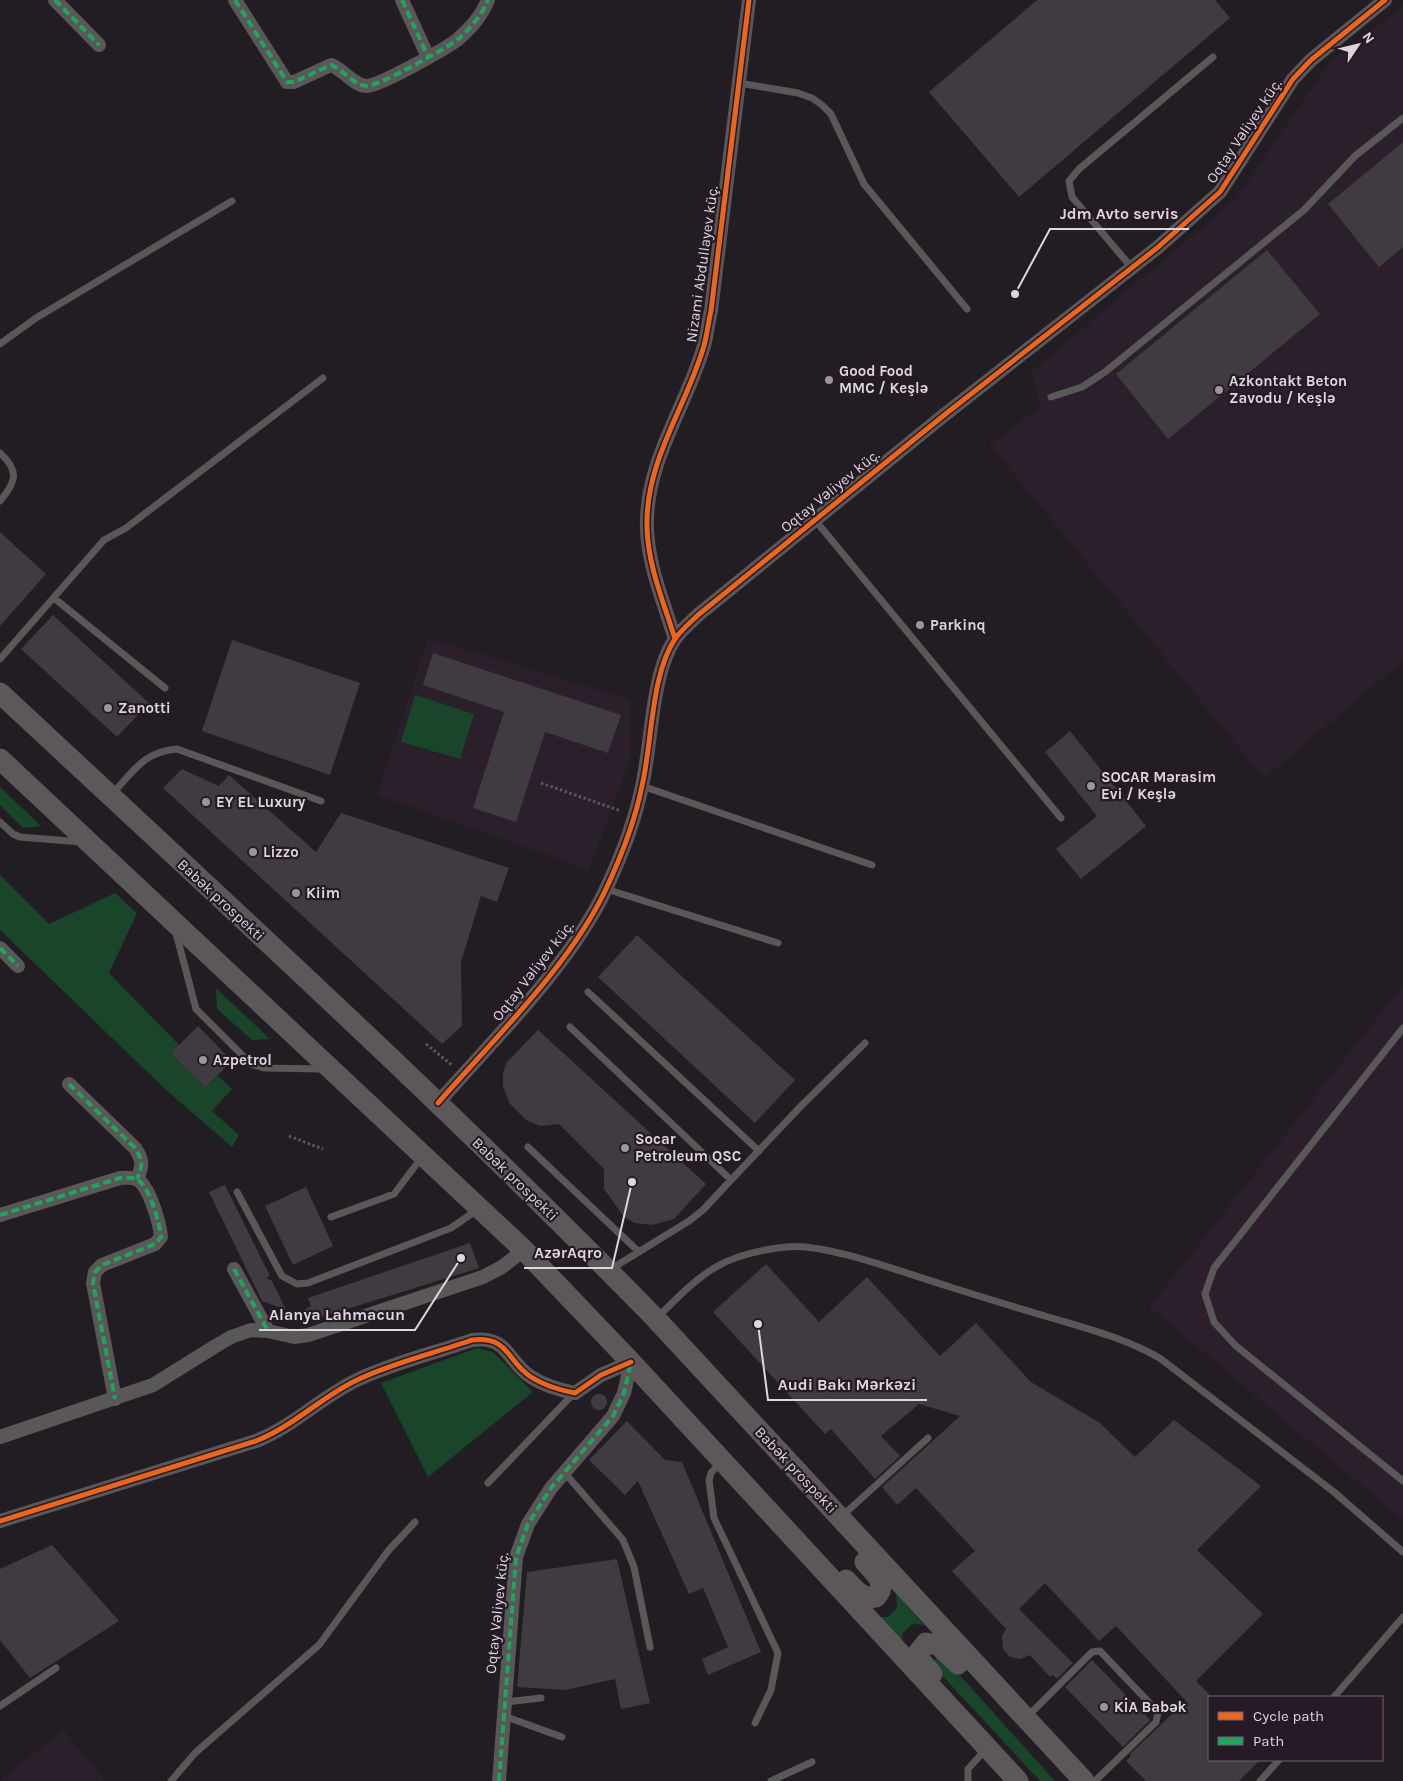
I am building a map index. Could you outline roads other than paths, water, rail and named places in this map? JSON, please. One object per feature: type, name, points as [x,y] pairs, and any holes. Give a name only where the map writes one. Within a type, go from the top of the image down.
[{"type":"main road","name":"Babək prospekti","points":[[0,693],[438,1103],[609,1270],[1084,1781]]},
{"type":"main road","points":[[0,759],[524,1250],[631,1362],[1018,1781]]},
{"type":"main road","points":[[722,1461],[792,1521],[854,1590],[870,1598],[876,1597],[882,1588],[881,1582],[823,1513],[808,1483]]},
{"type":"main road","points":[[1025,1781],[999,1749],[924,1666],[918,1652],[926,1643],[938,1645],[948,1653],[1064,1781]]},
{"type":"street","points":[[55,0],[99,45]]},
{"type":"street","points":[[235,0],[287,82],[294,82],[331,65],[339,68],[360,84],[368,86],[428,57],[457,40],[485,8],[488,0]]},
{"type":"street","points":[[402,0],[428,57]]},
{"type":"street","name":"Nizami Abdullayev küç.","points":[[675,639],[649,554],[647,527],[652,481],[658,459],[704,348],[711,311],[749,0]]},
{"type":"street","name":"Oqtay Vəliyev küç.","points":[[438,1103],[565,955],[606,889],[634,815],[642,786],[659,685],[666,657],[675,639],[698,615],[943,416],[1157,248],[1220,192],[1293,79],[1311,60],[1385,0]]},
{"type":"street","points":[[0,948],[18,966]]},
{"type":"street","points":[[69,1084],[135,1148],[142,1159],[142,1167],[138,1179]]},
{"type":"street","points":[[0,1215],[120,1178],[138,1179],[144,1186],[160,1225],[161,1237],[155,1244],[102,1265],[95,1272],[93,1283],[115,1399]]},
{"type":"street","points":[[0,1437],[153,1386],[232,1337],[251,1330],[268,1331],[294,1337],[308,1335],[482,1277],[502,1267],[524,1250]]},
{"type":"street","points":[[234,1269],[268,1331]]},
{"type":"street","points":[[0,1521],[280,1432],[333,1393],[358,1379],[472,1340],[487,1339],[501,1345],[529,1376],[553,1389],[575,1393],[600,1375],[631,1362]]},
{"type":"street","name":"Oqtay Vəliyev küç.","points":[[499,1781],[516,1556],[528,1524],[551,1488],[613,1416],[624,1393],[631,1362]]},
{"type":"lane","points":[[1132,268],[1072,197],[1069,181],[1079,169],[1213,57]]},
{"type":"lane","points":[[738,83],[798,93],[812,98],[822,105],[831,114],[864,184],[967,309]]},
{"type":"lane","points":[[1051,397],[1082,387],[1105,372],[1304,210],[1356,156],[1403,118]]},
{"type":"lane","points":[[0,344],[36,318],[232,200]]},
{"type":"lane","points":[[0,659],[54,598],[84,560],[104,540],[126,528],[323,378]]},
{"type":"lane","points":[[0,453],[13,471],[14,481],[0,501]]},
{"type":"lane","points":[[815,520],[1062,818]]},
{"type":"lane","points":[[54,598],[165,688]]},
{"type":"lane","points":[[110,796],[147,757],[159,751],[177,749],[320,801]]},
{"type":"lane","points":[[642,786],[872,865]]},
{"type":"lane","points":[[0,822],[13,834],[20,837],[88,843]]},
{"type":"lane","points":[[606,889],[778,943]]},
{"type":"lane","points":[[174,923],[196,1009],[251,1064],[264,1068],[332,1069]]},
{"type":"lane","points":[[588,992],[759,1151]]},
{"type":"lane","points":[[570,1027],[732,1180]]},
{"type":"lane","points":[[1403,1028],[1214,1268],[1205,1294],[1214,1322],[1235,1345],[1403,1481]]},
{"type":"lane","points":[[609,1270],[689,1221],[703,1210],[865,1043]]},
{"type":"lane","points":[[528,1147],[639,1252]]},
{"type":"lane","points":[[331,1217],[394,1194],[423,1155]]},
{"type":"lane","points":[[237,1192],[282,1276],[297,1284],[308,1283],[451,1228],[480,1208]]},
{"type":"lane","points":[[656,1319],[696,1279],[719,1264],[752,1252],[788,1246],[842,1255],[1084,1328],[1130,1343],[1161,1359],[1334,1492],[1403,1552]]},
{"type":"lane","points":[[488,1483],[575,1393]]},
{"type":"lane","points":[[840,1518],[928,1438]]},
{"type":"lane","points":[[722,1461],[711,1473],[709,1480],[714,1518],[778,1653],[772,1690],[755,1723]]},
{"type":"lane","points":[[564,1472],[623,1540],[634,1567],[650,1647]]},
{"type":"lane","points":[[172,1781],[195,1753],[318,1645],[388,1551],[415,1522]]},
{"type":"lane","points":[[1335,1696],[1403,1617]]},
{"type":"lane","points":[[1026,1719],[1092,1652],[1100,1651],[1158,1712],[1158,1717],[1156,1722],[1094,1781]]},
{"type":"lane","points":[[0,1706],[56,1668]]},
{"type":"lane","points":[[504,1709],[541,1698]]},
{"type":"lane","points":[[504,1709],[562,1737]]},
{"type":"lane","points":[[968,1781],[968,1768],[987,1748]]},
{"type":"lane","points":[[1260,1781],[1278,1761]]},
{"type":"lane","points":[[771,1781],[812,1762]]},
{"type":"place","name":"Jdm Avto servis","points":[[1015,294]]},
{"type":"place","name":"Good Food MMC / Keşlə","points":[[829,380]]},
{"type":"place","name":"Azkontakt Beton Zavodu / Keşlə","points":[[1219,390]]},
{"type":"place","name":"Parkinq","points":[[920,625]]},
{"type":"place","name":"Zanotti","points":[[108,708]]},
{"type":"place","name":"SOCAR Mərasim Evi / Keşlə","points":[[1091,786]]},
{"type":"place","name":"EY EL Luxury","points":[[206,802]]},
{"type":"place","name":"Lizzo","points":[[253,852]]},
{"type":"place","name":"Kiim","points":[[296,893]]},
{"type":"place","name":"Azpetrol","points":[[203,1060]]},
{"type":"place","name":"Socar Petroleum QSC","points":[[625,1148]]},
{"type":"place","name":"AzərAqro","points":[[632,1182]]},
{"type":"place","name":"Alanya Lahmacun","points":[[461,1258]]},
{"type":"place","name":"Audi Bakı Mərkəzi","points":[[758,1324]]},
{"type":"place","name":"KİA Babək","points":[[1104,1707]]}]
